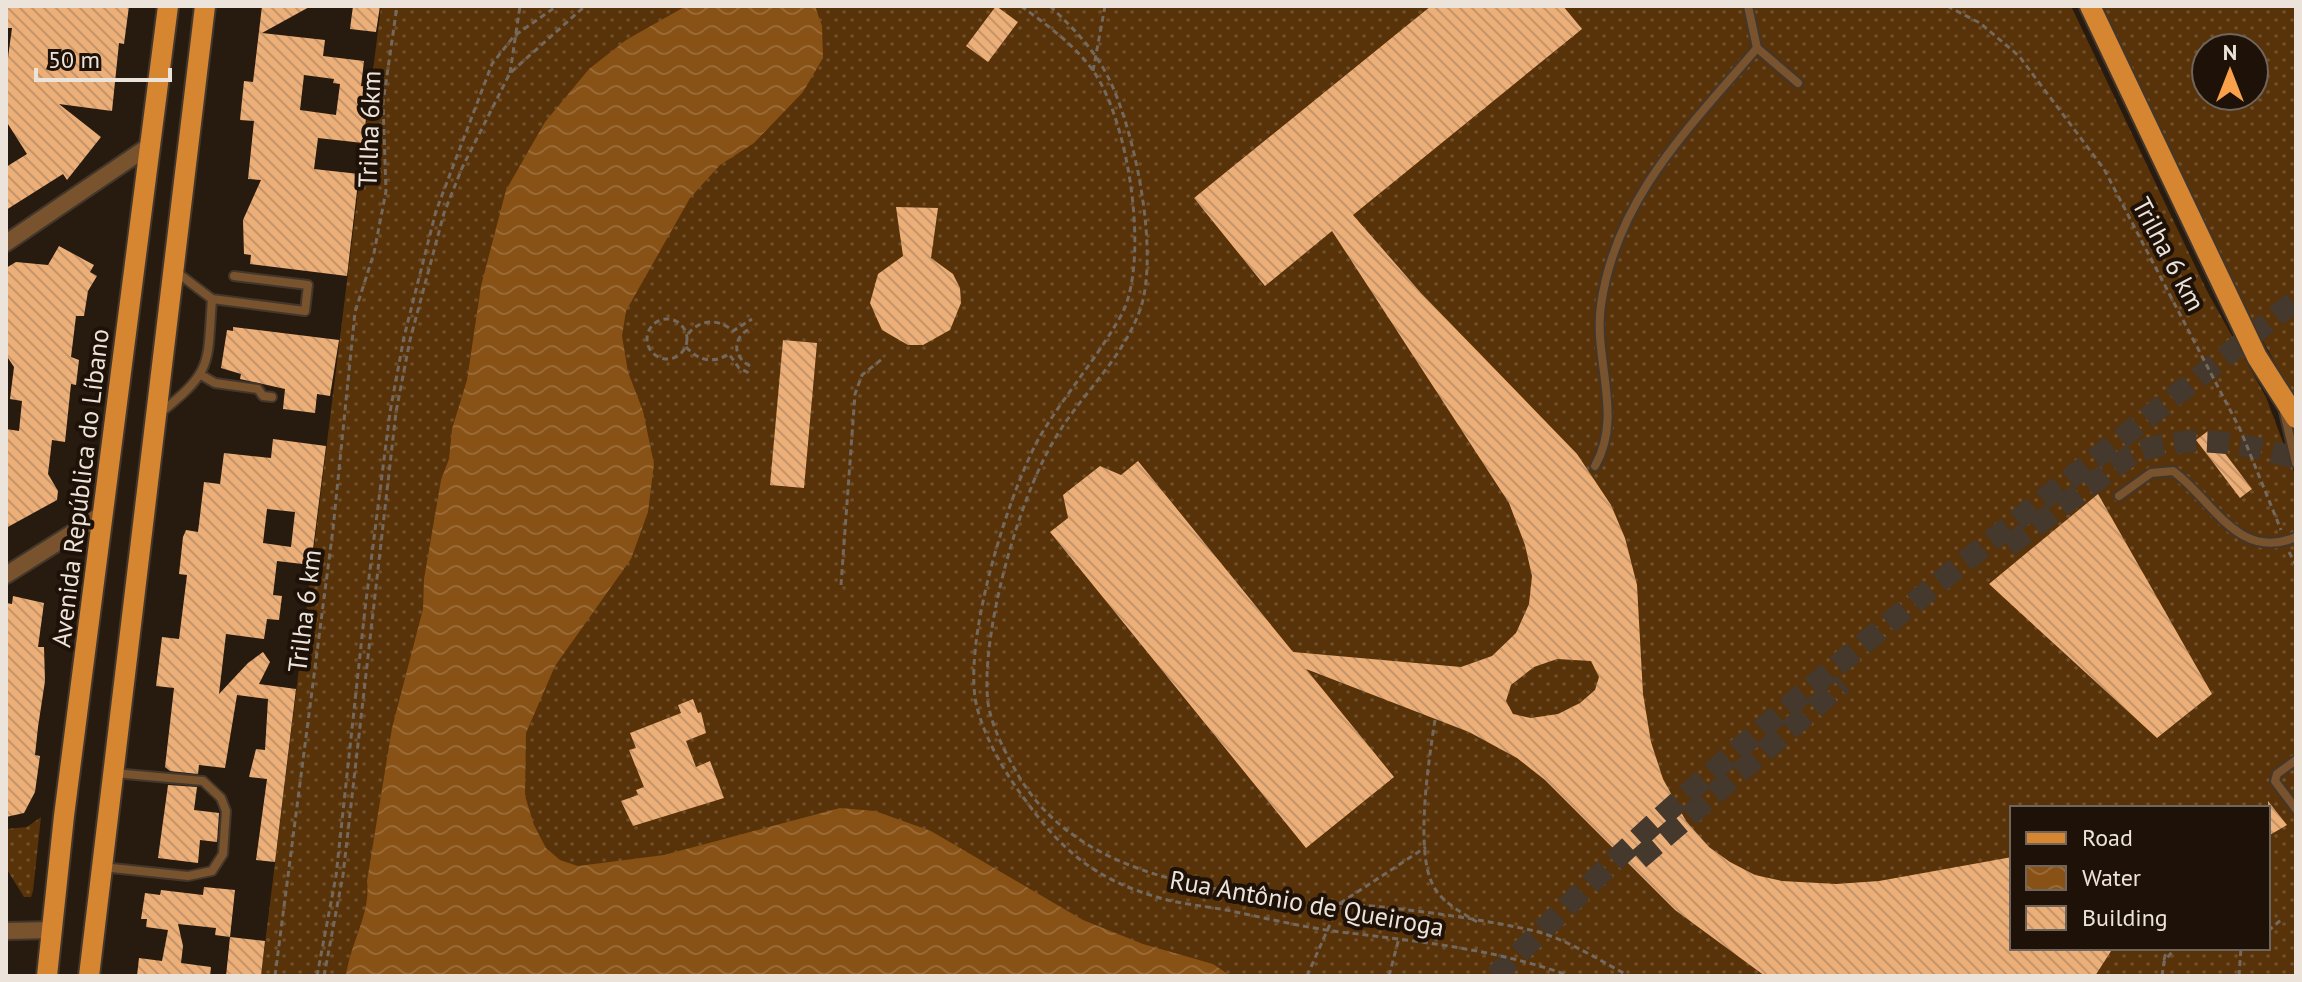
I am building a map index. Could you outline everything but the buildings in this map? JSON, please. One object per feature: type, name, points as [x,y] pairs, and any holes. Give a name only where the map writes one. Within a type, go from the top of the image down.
[{"type":"main road","name":"Avenida República do Líbano","points":[[47,976],[64,816],[168,6]]},
{"type":"main road","points":[[89,976],[205,6]]},
{"type":"main road","points":[[2090,6],[2257,357],[2288,395],[2296,418]]},
{"type":"street","points":[[6,243],[149,146]]},
{"type":"street","points":[[6,575],[104,513]]},
{"type":"street","points":[[6,931],[53,930]]},
{"type":"lane","points":[[1748,6],[1757,48],[1798,83]]},
{"type":"lane","points":[[1595,466],[1609,433],[1599,337],[1601,305],[1627,216],[1664,157],[1757,48]]},
{"type":"lane","points":[[173,269],[212,299],[305,311],[308,285],[234,276]]},
{"type":"lane","points":[[155,417],[201,375],[207,364],[212,299]]},
{"type":"lane","points":[[201,375],[215,383],[258,389],[263,396],[272,397]]},
{"type":"lane","points":[[2288,395],[2296,463]]},
{"type":"lane","points":[[2119,496],[2151,473],[2173,471],[2240,536],[2263,543],[2285,542],[2296,537]]},
{"type":"lane","points":[[2296,760],[2277,774],[2275,781],[2296,809]]},
{"type":"lane","points":[[102,867],[188,876],[212,871],[223,854],[226,811],[221,798],[203,781],[113,773]]},
{"type":"path","name":"Trilha 6km","points":[[374,253],[386,191],[383,103],[397,6]]},
{"type":"path","points":[[324,976],[343,875],[396,412],[410,340],[444,213],[462,168],[510,73],[520,6]]},
{"type":"path","points":[[317,976],[336,876],[369,578],[404,337],[436,211],[492,64],[514,36],[557,6]]},
{"type":"path","points":[[510,73],[585,6]]},
{"type":"path","name":"Rua Antônio de Queiroga","points":[[1021,6],[1051,28],[1093,71],[1101,84],[1113,112],[1130,200],[1136,257],[1132,292],[1110,336],[1039,439],[1016,491],[978,630],[973,669],[977,709],[1014,785],[1051,837],[1091,870],[1162,898],[1329,930],[1479,950],[1531,962],[1570,976]]},
{"type":"path","points":[[1050,6],[1083,37],[1121,106],[1135,157],[1145,229],[1144,294],[1113,363],[1053,442],[1029,495],[991,634],[986,672],[989,708],[1003,749],[1022,782],[1061,824],[1109,857],[1163,878],[1209,888],[1529,929],[1574,947],[1629,976]]},
{"type":"path","points":[[1093,71],[1105,6]]},
{"type":"path","name":"Trilha 6 km","points":[[1947,6],[1980,23],[2019,56],[2104,169],[2240,429],[2296,565]]},
{"type":"path","name":"Trilha 6 km","points":[[275,976],[333,529],[355,312],[374,253]]},
{"type":"path","points":[[687,335],[702,323],[720,323],[733,331],[752,319]]},
{"type":"path","points":[[671,320],[681,325],[687,335],[686,347],[679,356],[661,359],[651,352],[648,335],[654,325],[671,320]]},
{"type":"path","points":[[750,366],[739,357],[736,345],[741,334],[752,328]]},
{"type":"path","points":[[686,347],[701,360],[720,360],[729,354],[739,368],[749,373]]},
{"type":"path","points":[[841,585],[855,394],[862,375],[882,359]]},
{"type":"path","points":[[1435,720],[1428,766],[1426,847],[1432,885],[1448,903],[1478,923]]},
{"type":"path","points":[[1307,976],[1339,904],[1426,847]]},
{"type":"path","points":[[2270,929],[2282,919]]},
{"type":"path","points":[[1389,976],[1399,938]]},
{"type":"path","points":[[2162,976],[2167,950]]},
{"type":"path","points":[[2164,962],[2173,950]]},
{"type":"path","points":[[2239,976],[2241,950]]},
{"type":"shaded area","points":[[381,6],[2071,6],[2207,291],[2266,397],[2296,477],[2296,976],[261,976]]},
{"type":"shaded area","points":[[2102,6],[2296,6],[2296,402],[2218,257]]},
{"type":"shaded area","points":[[41,817],[33,891],[31,897],[24,897],[6,868],[6,829],[27,827]]},
{"type":"water","points":[[686,6],[815,6],[822,26],[823,58],[803,92],[754,143],[720,165],[690,198],[626,311],[622,336],[628,372],[643,411],[654,464],[648,512],[631,559],[555,666],[526,733],[525,796],[534,825],[546,848],[560,860],[578,866],[664,855],[840,808],[875,811],[931,831],[1083,920],[1143,944],[1213,964],[1231,976],[346,976],[366,905],[367,881],[392,728],[423,609],[424,579],[441,480],[449,459],[452,429],[467,380],[481,286],[506,190],[545,122],[589,69],[626,40]]},
{"type":"tunnel","points":[[1495,976],[1657,821],[1813,686],[1973,555],[2296,300]]},
{"type":"tunnel","points":[[2008,546],[2131,455],[2151,448],[2192,441],[2213,442],[2296,458]]},
{"type":"tunnel","points":[[1639,859],[1843,683]]}]
